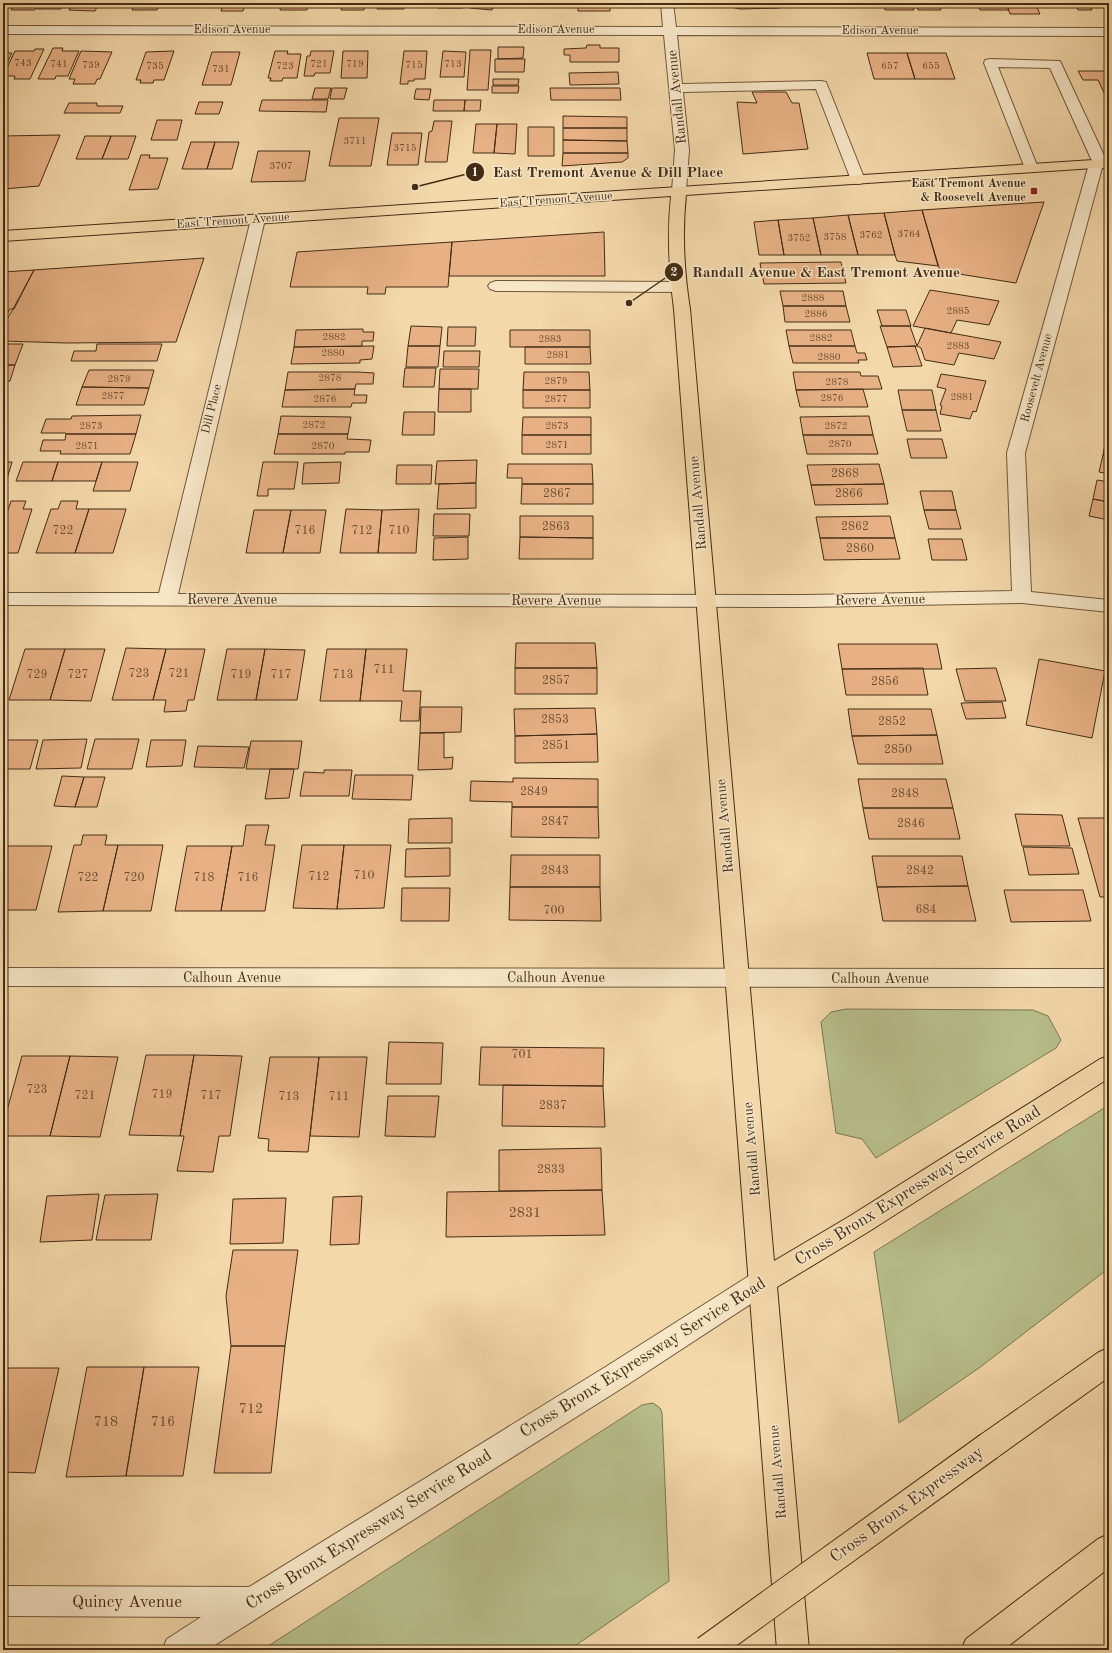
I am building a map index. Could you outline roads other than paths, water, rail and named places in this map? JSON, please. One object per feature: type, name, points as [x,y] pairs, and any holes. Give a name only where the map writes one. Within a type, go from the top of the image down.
[{"type":"main road","name":"East Tremont Avenue","points":[[3,236],[1102,164]]},
{"type":"main road","name":"Randall Avenue","points":[[678,191],[675,233],[679,287],[793,1650]]},
{"type":"main road","name":"Cross Bronx Expressway Service Road","points":[[762,1282],[859,1224],[1109,1066]]},
{"type":"main road","name":"Cross Bronx Expressway","points":[[706,1650],[1109,1361]]},
{"type":"main road","points":[[977,1650],[1109,1549]]},
{"type":"street","name":"Randall Avenue","points":[[667,3],[682,157],[678,191]]},
{"type":"street","name":"Edison Avenue","points":[[3,30],[1109,32]]},
{"type":"street","points":[[1031,168],[990,63],[1055,64],[1102,164]]},
{"type":"street","points":[[676,88],[717,87],[738,90],[822,88],[858,180]]},
{"type":"street","name":"Roosevelt Avenue","points":[[1022,597],[1016,453],[1102,164]]},
{"type":"street","name":"Dill Place","points":[[167,600],[258,220]]},
{"type":"street","points":[[496,286],[679,287]]},
{"type":"street","name":"Revere Avenue","points":[[3,599],[706,601],[1022,597],[1109,606]]},
{"type":"street","name":"Calhoun Avenue","points":[[3,977],[737,979],[1109,978]]},
{"type":"street","name":"Cross Bronx Expressway Service Road","points":[[178,1650],[252,1602],[666,1345],[762,1282]]},
{"type":"street","name":"Quincy Avenue","points":[[3,1601],[252,1602]]},
{"type":"place","name":"East Tremont Avenue & Dill Place","points":[[415,187]]},
{"type":"place","name":"East Tremont Avenue & Roosevelt Avenue","points":[[1034,191]]},
{"type":"place","name":"Randall Avenue & East Tremont Avenue","points":[[629,303]]}]
